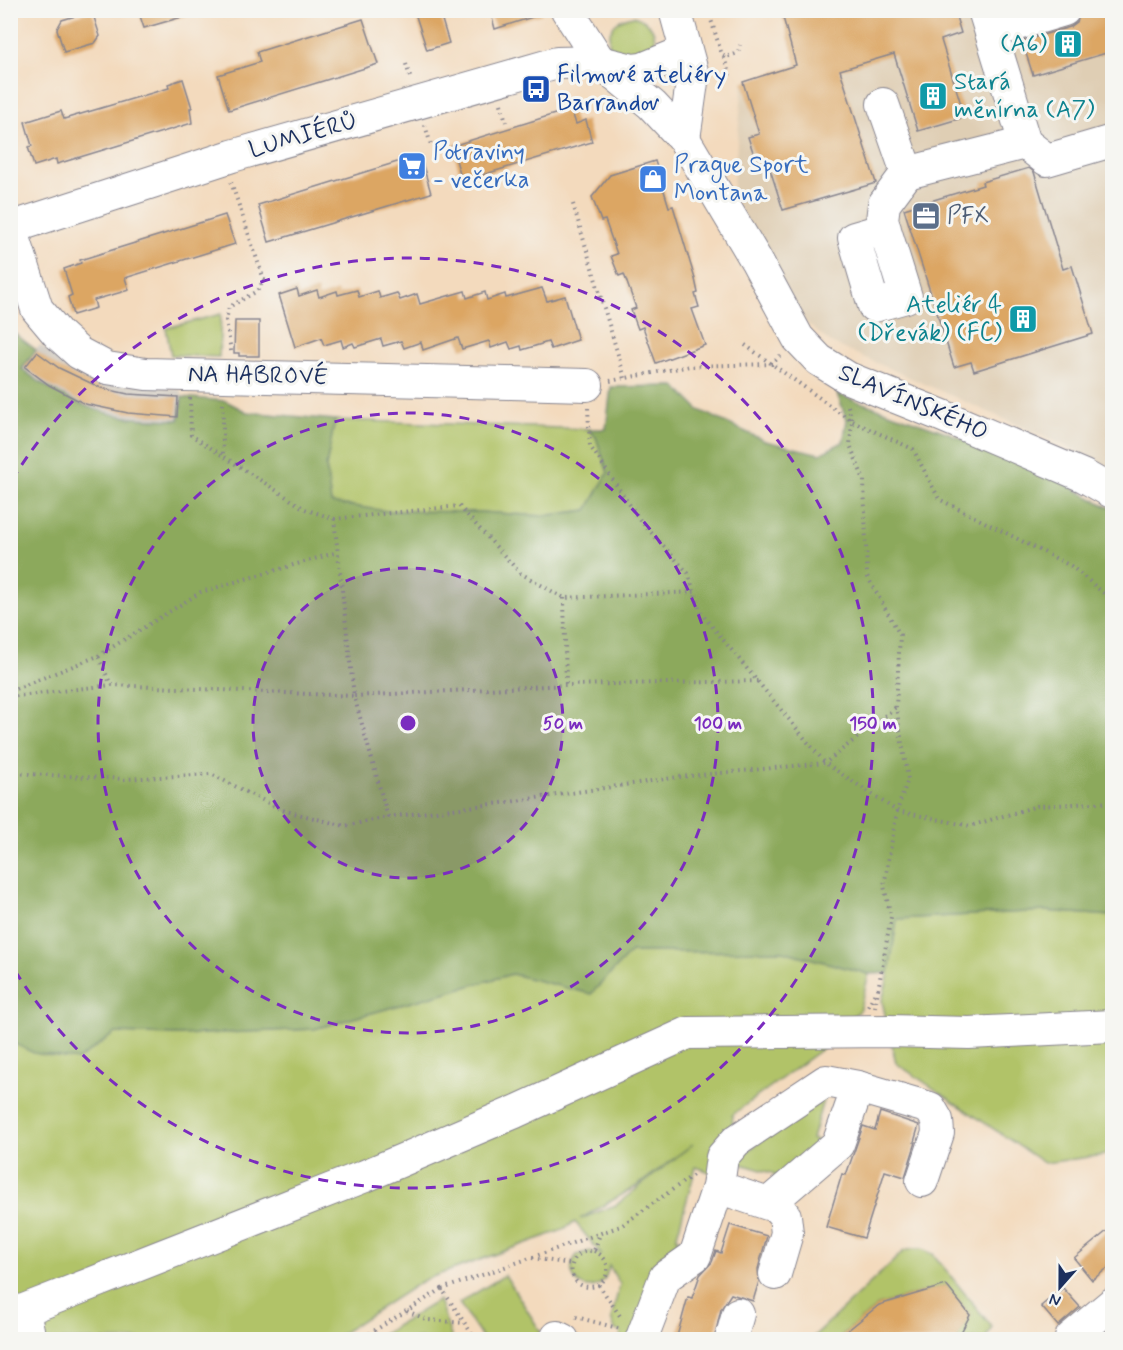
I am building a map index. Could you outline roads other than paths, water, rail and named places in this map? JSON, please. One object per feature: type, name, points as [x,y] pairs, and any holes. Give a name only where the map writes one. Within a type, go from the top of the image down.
[{"type":"street","points":[[675,10],[693,75],[684,139]]},
{"type":"street","points":[[1064,10],[987,21],[1025,144],[1047,160],[1113,141]]},
{"type":"street","name":"SLAVÍNSKÉHO","points":[[568,11],[600,62],[652,105],[684,139],[756,260],[798,338],[819,360],[848,378],[1084,476],[1113,492]]},
{"type":"street","name":"LUMIÉRŮ","points":[[11,228],[224,159],[557,63],[600,62],[633,70],[642,69],[687,51]]},
{"type":"street","points":[[883,104],[906,173]]},
{"type":"street","points":[[885,229],[882,220],[884,204],[906,173],[1025,144]]},
{"type":"street","name":"NA HABROVÉ","points":[[11,228],[37,309],[58,334],[79,353],[107,368],[146,374],[587,385]]},
{"type":"street","points":[[30,1340],[24,1310],[365,1176],[515,1112],[688,1033],[889,1031],[969,1033],[1113,1026]]},
{"type":"street","points":[[639,1337],[665,1277],[695,1256],[719,1177],[722,1157],[736,1141],[826,1081],[851,1085],[930,1108],[937,1120],[938,1133],[922,1181]]},
{"type":"street","points":[[719,1177],[768,1204],[838,1144],[851,1085]]},
{"type":"street","points":[[772,1201],[785,1216],[787,1233],[775,1274]]},
{"type":"street","points":[[1071,1338],[1113,1304]]},
{"type":"place","name":"(A6)","points":[[1068,44]]},
{"type":"place","name":"Filmové ateliéry Barrandov","points":[[536,89]]},
{"type":"place","name":"Stará měnírna (A7)","points":[[933,96]]},
{"type":"place","name":"Potraviny - večerka","points":[[412,166]]},
{"type":"place","name":"Prague Sport Montana","points":[[653,179]]},
{"type":"place","name":"PFX","points":[[926,216]]},
{"type":"place","name":"Ateliér 4 (Dřevák) (FC)","points":[[1023,319]]}]
